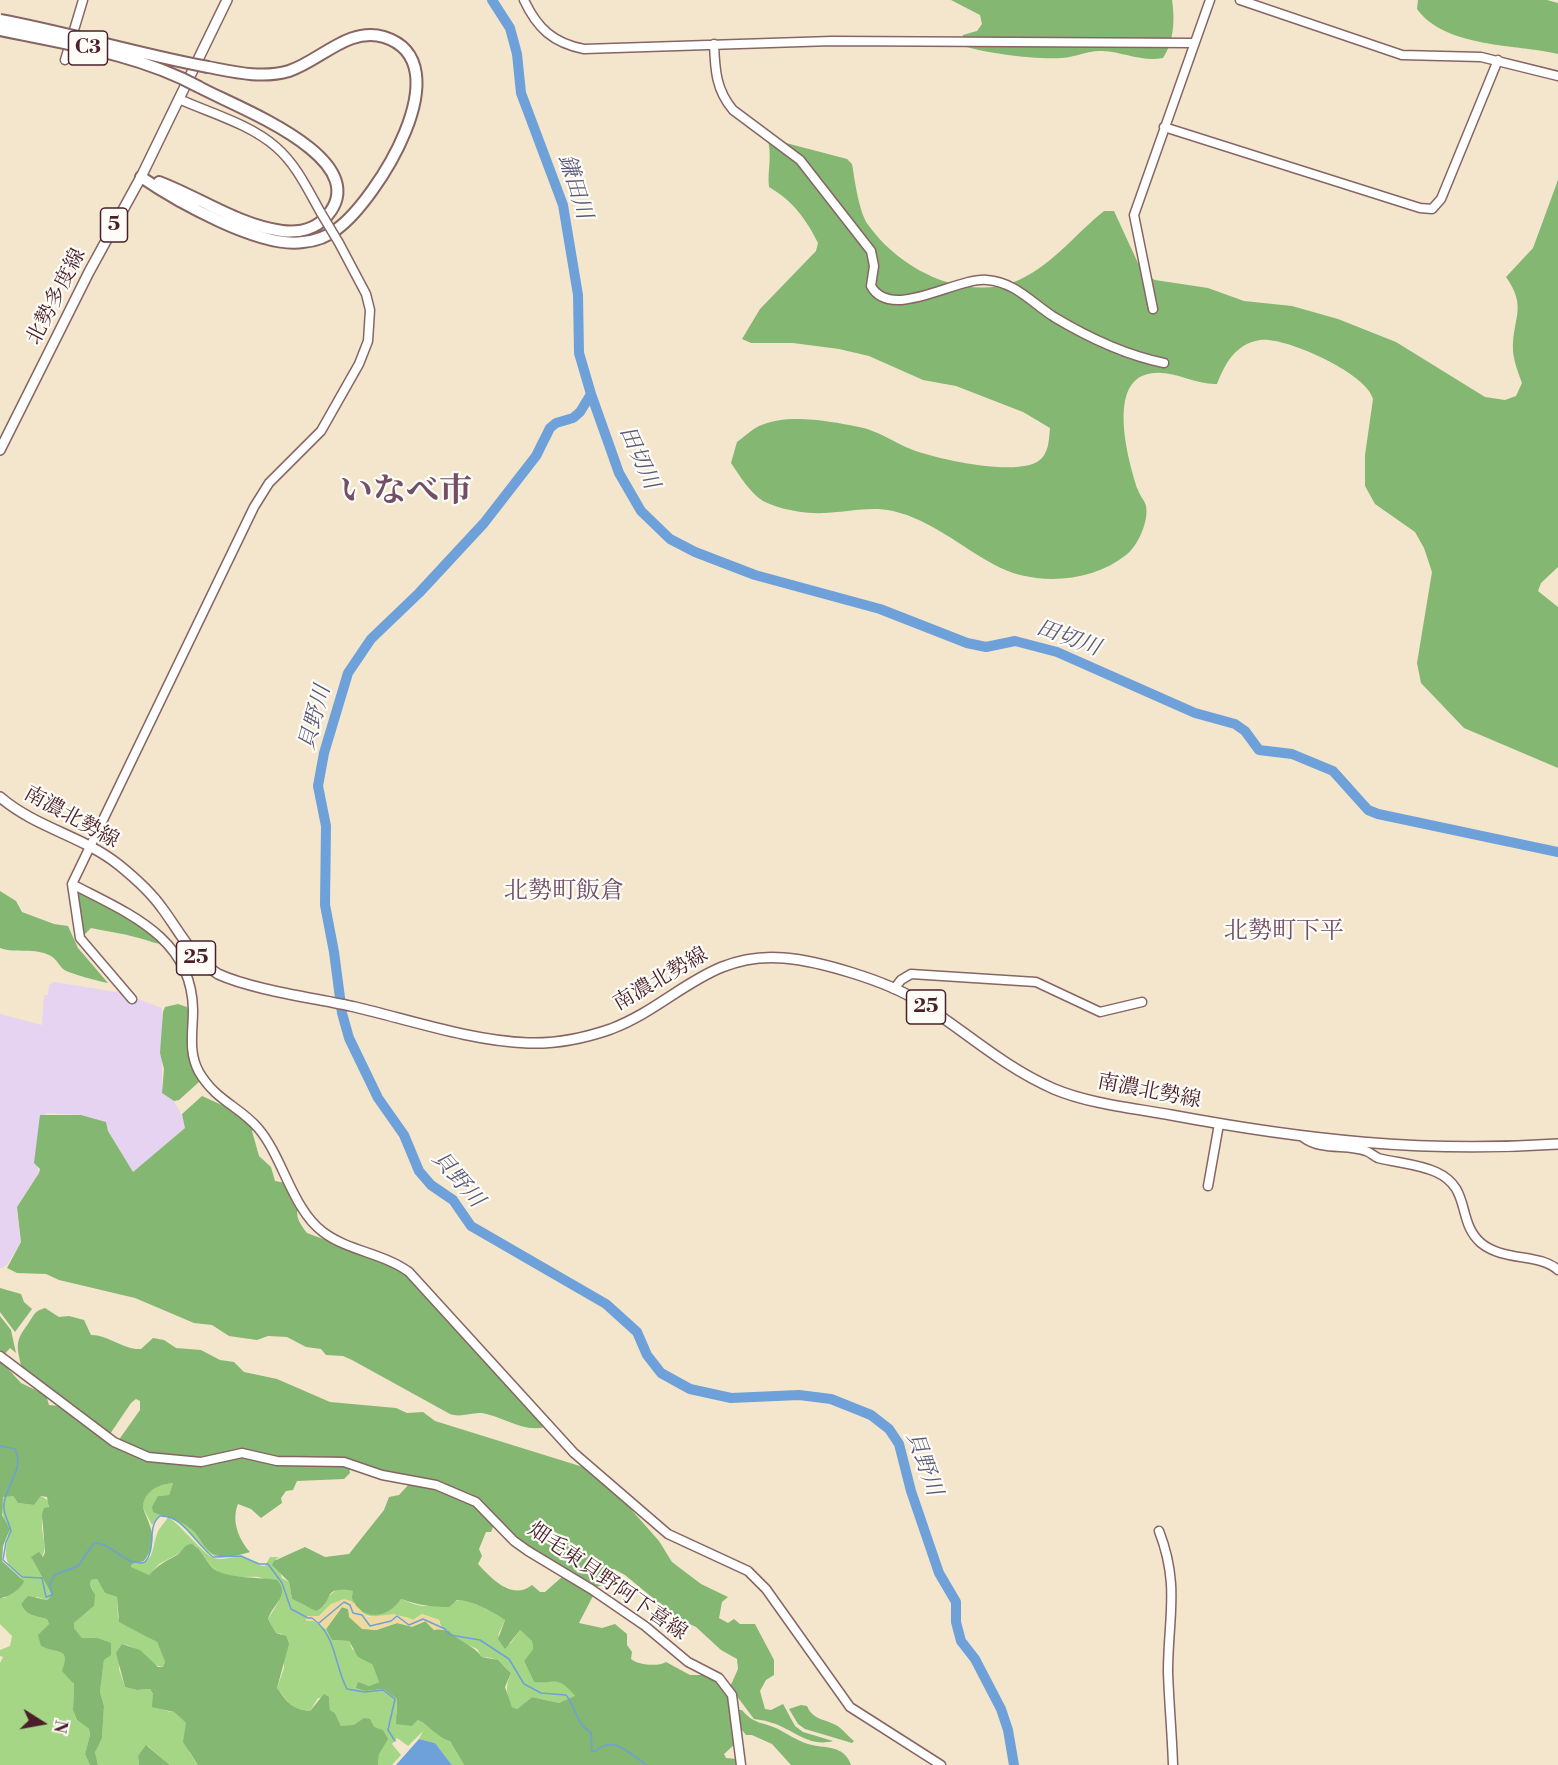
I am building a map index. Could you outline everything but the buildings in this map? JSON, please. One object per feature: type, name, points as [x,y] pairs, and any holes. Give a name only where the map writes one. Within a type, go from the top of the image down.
[{"type":"highway","name":"C3","points":[[0,20],[81,37],[145,55],[245,74],[275,74],[302,65],[350,39],[371,35],[392,40],[408,52],[417,70],[418,93],[405,130],[370,191],[338,228],[315,240],[291,243],[263,238],[207,214],[141,177]]},
{"type":"highway","name":"C3","points":[[0,30],[101,51],[174,73],[267,121],[320,156],[335,178],[336,195],[332,210],[318,224],[305,231],[280,231],[244,220],[161,182],[141,177]]},
{"type":"main road","name":"北勢多度線","points":[[0,450],[89,272],[141,177],[226,0]]},
{"type":"main road","name":"南濃北勢線","points":[[0,797],[28,818],[90,846],[117,864],[142,885],[162,908],[190,950],[210,969],[234,980],[499,1041],[547,1043],[580,1038],[636,1017],[710,970],[754,958],[805,960],[894,989],[917,1000],[1020,1074],[1059,1091],[1099,1102],[1304,1138],[1462,1148],[1558,1144]]},
{"type":"street","points":[[65,60],[82,0]]},
{"type":"street","points":[[524,0],[542,30],[555,41],[569,46],[605,50],[832,41],[1193,43]]},
{"type":"street","points":[[1153,309],[1134,215],[1210,0]]},
{"type":"street","points":[[1240,0],[1402,55],[1466,56],[1498,60],[1558,76]]},
{"type":"street","points":[[714,44],[717,85],[723,99],[733,110],[810,170],[871,251],[874,266],[871,286],[880,296],[905,301],[962,282],[988,280],[1001,282],[1016,289],[1052,315],[1089,336],[1128,354],[1164,363]]},
{"type":"street","points":[[1164,127],[1420,208],[1432,209],[1441,199],[1498,60]]},
{"type":"street","points":[[132,999],[80,938],[76,930],[72,884],[254,507],[269,483],[321,431],[364,352],[370,324],[368,302],[361,281],[298,174],[277,147],[251,131],[179,99]]},
{"type":"street","points":[[72,884],[135,919],[172,946],[190,985],[191,1044],[195,1065],[222,1101],[259,1129],[314,1223],[330,1237],[396,1263],[409,1272],[574,1453],[668,1534],[748,1571],[766,1589],[850,1707],[941,1765]]},
{"type":"street","points":[[894,989],[901,980],[911,974],[1035,982],[1100,1012],[1142,1002]]},
{"type":"street","points":[[1208,1186],[1219,1124]]},
{"type":"street","points":[[1304,1138],[1314,1145],[1366,1151],[1376,1157],[1413,1165],[1450,1179],[1460,1190],[1468,1220],[1479,1241],[1502,1255],[1551,1264],[1558,1270]]},
{"type":"street","name":"畑毛東貝野阿下喜線","points":[[0,1356],[114,1442],[148,1457],[201,1462],[242,1453],[277,1461],[344,1462],[382,1475],[436,1485],[476,1502],[514,1541],[645,1626],[688,1662],[719,1678],[732,1695],[741,1765]]},
{"type":"street","points":[[1158,1531],[1168,1559],[1173,1592],[1168,1672],[1173,1765]]},
{"type":"shaded area","points":[[54,982],[122,993],[162,1008],[162,1093],[174,1101],[185,1121],[185,1128],[133,1172],[108,1131],[106,1122],[81,1115],[46,1113],[37,1166],[39,1173],[19,1203],[17,1211],[21,1242],[6,1266],[0,1268],[0,1014],[42,1025],[44,995],[48,995],[49,985]]},
{"type":"green space","points":[[951,0],[1172,0],[1173,30],[1163,58],[1148,59],[1103,51],[1062,58],[1010,55],[960,45],[963,35],[977,31],[982,24],[980,15]]},
{"type":"green space","points":[[1418,0],[1547,0],[1558,3],[1558,54],[1463,38],[1429,22],[1417,9]]},
{"type":"green space","points":[[767,138],[847,159],[852,164],[860,206],[866,221],[882,242],[915,268],[953,284],[994,287],[1014,282],[1051,259],[1104,211],[1114,211],[1143,274],[1155,280],[1208,288],[1244,301],[1292,306],[1338,319],[1396,342],[1485,397],[1505,400],[1516,396],[1522,383],[1513,351],[1518,305],[1513,288],[1506,277],[1533,248],[1558,180],[1558,567],[1541,583],[1538,591],[1558,607],[1558,768],[1464,728],[1421,683],[1417,663],[1432,572],[1424,548],[1415,532],[1375,504],[1365,486],[1365,455],[1373,399],[1368,389],[1342,368],[1288,344],[1272,340],[1251,342],[1232,356],[1217,384],[1198,382],[1170,374],[1151,373],[1142,376],[1132,384],[1126,396],[1124,429],[1134,478],[1146,506],[1146,519],[1135,546],[1126,555],[1112,564],[1079,576],[1043,579],[1009,571],[993,564],[933,527],[893,511],[876,509],[825,513],[802,512],[777,507],[759,498],[731,463],[737,442],[759,426],[771,422],[809,419],[835,422],[872,431],[925,454],[960,462],[1000,467],[1032,464],[1042,458],[1047,448],[1050,428],[1023,412],[956,386],[923,380],[869,356],[839,349],[793,343],[751,343],[742,339],[760,309],[816,251],[818,243],[798,211],[769,187],[770,150]]},
{"type":"green space","points":[[76,890],[134,921],[164,943],[91,928],[84,935],[79,927]]},
{"type":"green space","points":[[0,891],[16,901],[22,912],[54,924],[68,926],[78,948],[108,983],[66,971],[45,953],[0,948]]},
{"type":"green space","points":[[178,1004],[187,1007],[189,1013],[199,1082],[179,1100],[174,1101],[162,1093],[164,1069],[160,1053],[163,1012],[165,1007]]},
{"type":"green space","points":[[202,1096],[224,1106],[254,1129],[252,1131],[259,1156],[271,1167],[275,1181],[286,1183],[298,1205],[299,1220],[307,1233],[385,1262],[414,1280],[545,1427],[529,1428],[482,1413],[450,1414],[352,1360],[343,1356],[326,1355],[321,1349],[306,1347],[287,1337],[268,1336],[257,1340],[229,1336],[212,1325],[194,1323],[135,1298],[59,1280],[46,1274],[17,1273],[7,1268],[21,1242],[17,1207],[40,1169],[34,1163],[40,1115],[81,1115],[106,1122],[108,1131],[133,1172],[185,1128],[182,1114]]},
{"type":"green space","points":[[0,1288],[21,1294],[24,1302],[32,1309],[15,1332],[0,1312]]},
{"type":"green space","points":[[45,1308],[59,1317],[69,1316],[84,1320],[91,1335],[104,1337],[134,1349],[141,1349],[153,1338],[164,1340],[176,1348],[201,1350],[220,1360],[234,1362],[244,1372],[277,1379],[330,1402],[396,1408],[407,1413],[423,1412],[435,1421],[583,1467],[621,1498],[659,1541],[672,1562],[701,1584],[728,1597],[722,1602],[719,1618],[728,1623],[734,1619],[740,1624],[755,1624],[774,1660],[774,1675],[766,1680],[760,1691],[765,1709],[771,1710],[783,1704],[795,1726],[803,1732],[833,1741],[815,1742],[777,1725],[754,1719],[730,1687],[738,1669],[737,1659],[721,1650],[696,1627],[677,1618],[625,1575],[614,1569],[600,1586],[594,1587],[516,1539],[481,1502],[422,1479],[391,1474],[355,1461],[261,1456],[203,1458],[152,1455],[118,1441],[140,1410],[140,1401],[136,1399],[131,1403],[110,1434],[22,1369],[18,1350],[19,1340],[35,1314]]},
{"type":"green space","points":[[0,1316],[11,1330],[16,1353],[10,1348],[4,1355],[0,1352]]},
{"type":"green space","points":[[0,1360],[21,1383],[46,1395],[49,1405],[60,1406],[112,1445],[129,1454],[160,1463],[190,1465],[246,1457],[272,1465],[349,1467],[350,1473],[344,1479],[297,1481],[293,1490],[286,1491],[281,1498],[282,1503],[261,1518],[251,1509],[238,1504],[235,1517],[237,1530],[250,1552],[233,1556],[216,1555],[206,1548],[196,1533],[186,1525],[153,1512],[152,1507],[158,1496],[169,1495],[173,1483],[157,1487],[146,1497],[143,1508],[151,1528],[152,1547],[144,1561],[132,1564],[131,1567],[149,1575],[186,1546],[192,1544],[214,1569],[220,1572],[228,1575],[277,1580],[281,1585],[281,1595],[268,1619],[276,1633],[286,1636],[289,1644],[277,1688],[291,1705],[310,1711],[324,1694],[329,1697],[330,1710],[335,1713],[341,1726],[354,1725],[364,1718],[370,1719],[374,1727],[383,1730],[388,1739],[379,1754],[378,1765],[198,1765],[183,1742],[186,1723],[174,1712],[152,1707],[153,1694],[150,1689],[137,1690],[125,1687],[116,1653],[122,1644],[140,1650],[158,1667],[163,1667],[165,1662],[157,1642],[119,1622],[117,1597],[105,1593],[97,1579],[91,1580],[90,1585],[95,1595],[94,1606],[74,1623],[74,1628],[82,1638],[97,1638],[111,1643],[111,1655],[104,1660],[100,1692],[104,1706],[102,1738],[95,1752],[98,1765],[90,1765],[85,1754],[90,1735],[89,1729],[77,1720],[73,1710],[74,1684],[62,1671],[65,1663],[64,1654],[41,1646],[38,1635],[49,1624],[47,1619],[29,1613],[21,1604],[28,1596],[47,1600],[52,1595],[31,1557],[39,1552],[43,1557],[45,1552],[42,1514],[44,1508],[49,1507],[47,1497],[41,1496],[34,1505],[18,1503],[13,1496],[3,1497],[2,1515],[10,1529],[3,1546],[2,1561],[24,1581],[21,1587],[14,1592],[0,1598]]},
{"type":"green space","points":[[411,1482],[471,1503],[494,1524],[491,1532],[486,1532],[479,1549],[482,1556],[478,1564],[502,1586],[517,1590],[532,1585],[540,1592],[545,1592],[563,1576],[594,1594],[579,1623],[602,1628],[615,1624],[627,1634],[627,1645],[632,1652],[631,1659],[648,1665],[666,1662],[690,1675],[705,1675],[717,1681],[728,1695],[735,1744],[724,1754],[726,1758],[737,1759],[736,1765],[464,1765],[450,1741],[418,1720],[412,1726],[396,1724],[397,1699],[383,1689],[366,1691],[356,1688],[358,1682],[369,1686],[379,1682],[372,1664],[358,1657],[349,1641],[332,1640],[326,1629],[342,1607],[348,1609],[353,1620],[369,1629],[376,1630],[397,1623],[414,1626],[426,1621],[432,1628],[449,1631],[475,1649],[482,1657],[498,1660],[511,1673],[505,1687],[512,1707],[517,1709],[532,1697],[559,1703],[575,1696],[561,1683],[534,1682],[524,1661],[533,1649],[532,1641],[520,1630],[505,1649],[498,1639],[505,1620],[475,1604],[457,1600],[449,1607],[436,1607],[401,1599],[392,1609],[376,1615],[358,1610],[352,1598],[353,1591],[336,1590],[332,1592],[326,1603],[316,1611],[292,1599],[289,1582],[272,1565],[274,1561],[305,1547],[325,1557],[349,1554],[384,1510],[389,1497],[399,1495]]},
{"type":"green space","points":[[173,1483],[169,1495],[158,1496],[162,1513],[189,1526],[210,1550],[224,1558],[216,1556],[208,1552],[183,1527],[168,1517],[160,1516],[152,1525],[143,1508],[146,1497],[152,1490]]},
{"type":"green space","points":[[4,1496],[13,1496],[18,1503],[34,1505],[41,1496],[49,1501],[42,1523],[44,1553],[42,1557],[32,1559],[52,1595],[47,1600],[37,1597],[21,1604],[29,1613],[47,1619],[49,1624],[41,1633],[41,1646],[61,1651],[66,1657],[74,1684],[73,1710],[77,1720],[89,1729],[90,1735],[85,1754],[90,1765],[0,1765],[0,1663],[3,1657],[0,1656],[0,1650],[10,1646],[12,1636],[0,1624],[0,1598],[5,1598],[22,1578],[10,1566],[6,1556],[9,1527],[3,1516],[2,1504]]},
{"type":"green space","points":[[168,1517],[214,1558],[243,1557],[265,1566],[270,1557],[279,1557],[276,1559],[282,1578],[289,1582],[292,1599],[306,1606],[324,1606],[327,1598],[337,1589],[354,1591],[354,1605],[351,1601],[331,1604],[319,1616],[306,1616],[326,1629],[332,1640],[349,1641],[352,1649],[372,1664],[379,1682],[369,1686],[361,1684],[366,1691],[383,1689],[397,1699],[396,1715],[412,1726],[418,1720],[450,1741],[464,1765],[452,1765],[435,1743],[419,1739],[423,1731],[408,1746],[397,1738],[392,1744],[401,1755],[392,1765],[378,1765],[381,1729],[341,1726],[335,1713],[330,1710],[329,1697],[318,1698],[310,1711],[293,1708],[277,1688],[284,1668],[282,1634],[276,1633],[268,1619],[279,1601],[269,1583],[258,1577],[236,1577],[221,1573],[208,1563],[195,1545],[159,1564],[149,1575],[131,1568],[132,1564],[145,1562],[151,1555],[158,1532]]},
{"type":"green space","points":[[97,1579],[105,1593],[117,1597],[118,1618],[157,1642],[165,1662],[163,1667],[158,1666],[135,1649],[122,1644],[119,1669],[125,1687],[137,1690],[150,1689],[164,1710],[174,1712],[186,1723],[189,1752],[198,1765],[170,1765],[148,1746],[138,1756],[139,1765],[98,1765],[95,1752],[96,1745],[102,1738],[104,1706],[100,1692],[104,1660],[107,1658],[103,1641],[82,1638],[74,1628],[74,1623],[94,1606],[93,1590],[90,1585],[91,1580]]},
{"type":"green space","points":[[401,1599],[417,1605],[433,1604],[440,1607],[462,1599],[497,1613],[505,1620],[498,1635],[510,1644],[520,1630],[532,1641],[533,1649],[524,1661],[534,1682],[564,1682],[576,1697],[559,1703],[532,1697],[517,1709],[512,1707],[507,1694],[511,1673],[505,1666],[491,1658],[482,1657],[477,1649],[455,1639],[449,1631],[442,1629],[439,1620],[422,1614],[413,1620],[399,1616],[377,1617],[358,1610],[370,1614],[381,1613],[392,1608]]},
{"type":"green space","points":[[801,1705],[807,1706],[817,1717],[835,1724],[854,1741],[852,1743],[805,1729],[798,1724],[789,1709]]},
{"type":"green space","points":[[739,1710],[754,1720],[804,1742],[839,1750],[848,1758],[851,1765],[791,1765],[772,1744],[752,1735],[746,1735],[741,1729]]},
{"type":"green space","points":[[146,1745],[170,1765],[139,1765],[138,1756]]},
{"type":"sand","points":[[344,1599],[351,1601],[368,1617],[394,1614],[413,1620],[422,1614],[439,1620],[442,1629],[434,1630],[425,1621],[412,1627],[397,1623],[376,1630],[362,1629],[349,1617],[348,1609],[342,1607],[326,1629],[314,1621],[306,1621],[306,1616],[320,1616],[331,1604]]},
{"type":"water","points":[[419,1739],[435,1743],[452,1765],[396,1765]]},
{"type":"waterway","name":"田切川","points":[[492,0],[510,28],[517,54],[521,93],[563,205],[578,295],[579,353],[591,394],[619,473],[641,511],[670,539],[695,552],[755,575],[880,609],[967,643],[986,647],[1015,641],[1057,652],[1195,713],[1235,724],[1245,731],[1259,750],[1292,754],[1333,771],[1368,810],[1378,814],[1558,852]]},
{"type":"waterway","name":"貝野川","points":[[591,394],[580,412],[573,418],[556,423],[550,428],[536,456],[484,523],[419,593],[371,639],[348,673],[324,753],[318,786],[326,826],[325,905],[342,1013],[349,1038],[378,1098],[404,1135],[419,1171],[431,1185],[453,1200],[471,1226],[606,1304],[637,1332],[647,1355],[661,1373],[690,1389],[731,1398],[799,1395],[831,1399],[871,1415],[889,1429],[899,1444],[911,1491],[939,1573],[956,1602],[956,1622],[961,1641],[975,1659],[1001,1709],[1008,1730],[1014,1765]]},
{"type":"waterway","points":[[0,1446],[15,1449],[18,1463],[5,1497],[4,1512],[11,1531],[6,1542],[3,1560],[22,1577],[42,1578],[46,1597],[52,1595],[50,1584],[54,1575],[78,1566],[94,1543],[107,1546],[132,1561],[145,1562],[149,1557],[153,1526],[156,1521],[160,1516],[176,1520],[213,1557],[241,1556],[259,1564],[268,1564],[282,1583],[291,1609],[312,1618],[326,1633],[347,1689],[365,1692],[383,1690],[395,1699],[388,1730],[395,1741]]},
{"type":"waterway","points":[[319,1623],[344,1602],[350,1605],[353,1613],[362,1615],[370,1626],[391,1621],[397,1616],[409,1625],[423,1619],[445,1629],[450,1635],[480,1640],[509,1659],[524,1684],[541,1693],[566,1695],[580,1721],[591,1732],[592,1751],[603,1746],[616,1745],[647,1765]]},
{"type":"district","name":"いなべ市","points":[[406,493]]},
{"type":"district","name":"北勢町飯倉","points":[[564,892]]},
{"type":"district","name":"北勢町下平","points":[[1284,932]]},
{"type":"water label","name":"鎌田川","points":[[574,187]]}]
